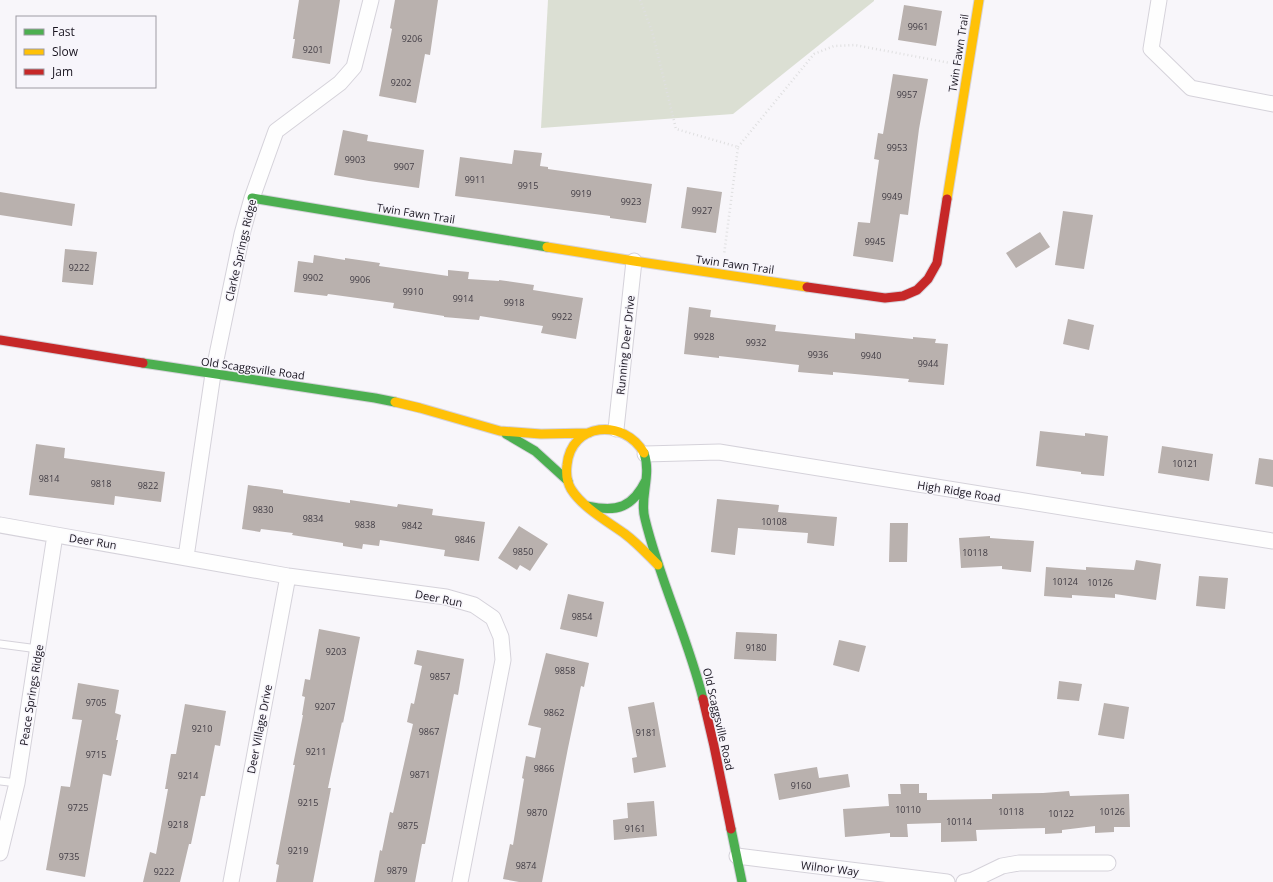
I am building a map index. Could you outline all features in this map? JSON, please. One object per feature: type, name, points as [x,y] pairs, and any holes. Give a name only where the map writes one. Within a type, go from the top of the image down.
[{"type":"street","name":"Clarke Springs Ridge","points":[[213,374],[242,234],[252,198],[276,131],[340,83],[354,67],[372,0]]},
{"type":"street","name":"Twin Fawn Trail","points":[[252,198],[634,261],[885,298],[899,298],[911,294],[923,286],[932,276],[937,263],[979,0]]},
{"type":"street","points":[[1158,0],[1151,49],[1192,88],[1273,104]]},
{"type":"street","name":"Running Deer Drive","points":[[616,429],[634,261]]},
{"type":"street","name":"Old Scaggsville Road","points":[[0,340],[375,398],[420,408],[500,431],[541,434],[589,433]]},
{"type":"street","points":[[186,557],[213,374]]},
{"type":"street","points":[[601,429],[616,429],[631,436],[645,454],[648,466],[646,480],[637,497],[624,506],[616,509],[602,510],[588,506],[577,497],[568,481],[567,461],[573,446],[589,433],[601,429]]},
{"type":"street","name":"Old Scaggsville Road","points":[[500,431],[535,451],[568,481]]},
{"type":"street","name":"High Ridge Road","points":[[645,454],[719,452],[1273,542]]},
{"type":"street","name":"Old Scaggsville Road","points":[[646,480],[644,516],[658,565],[683,631],[707,713],[742,882]]},
{"type":"street","name":"Old Scaggsville Road","points":[[588,506],[633,540],[658,565]]},
{"type":"street","name":"Deer Run","points":[[0,525],[288,576],[446,597],[474,605],[493,618],[501,637],[504,660],[460,882]]},
{"type":"street","name":"Peace Springs Ridge","points":[[0,853],[16,783],[55,535]]},
{"type":"street","name":"Deer Village Drive","points":[[231,882],[288,576]]},
{"type":"street","name":"Wilnor Way","points":[[737,856],[947,882]]},
{"type":"street","points":[[964,882],[973,880],[1002,866],[1019,863],[1108,863]]},
{"type":"lane","points":[[0,644],[38,650]]},
{"type":"lane","points":[[0,781],[16,783]]},
{"type":"path","points":[[640,0],[652,31],[676,129],[738,147]]},
{"type":"path","points":[[722,274],[738,147],[814,54],[834,46],[855,45],[968,66]]},
{"type":"shaded area","points":[[548,0],[874,1],[733,114],[541,128]]},
{"type":"building","points":[[299,0],[340,0],[330,64],[292,58],[295,39],[293,39]]},
{"type":"building","points":[[395,0],[438,0],[430,55],[425,54],[416,103],[379,96],[392,29],[390,28]]},
{"type":"building","points":[[904,5],[942,11],[936,46],[898,40]]},
{"type":"building","points":[[893,74],[928,79],[919,129],[908,215],[900,214],[893,262],[853,256],[858,222],[870,223],[879,160],[874,159],[878,133],[883,134]]},
{"type":"building","points":[[343,130],[368,135],[367,141],[424,150],[419,188],[334,175]]},
{"type":"building","points":[[514,150],[542,153],[540,166],[548,167],[548,169],[652,184],[646,223],[610,218],[610,216],[455,196],[460,157],[512,164]]},
{"type":"building","points":[[687,187],[722,192],[716,233],[681,228]]},
{"type":"building","points":[[0,192],[75,204],[72,226],[0,215]]},
{"type":"building","points":[[1063,211],[1093,215],[1084,269],[1055,265]]},
{"type":"building","points":[[1040,232],[1050,247],[1016,268],[1006,253]]},
{"type":"building","points":[[65,249],[97,252],[93,285],[62,282]]},
{"type":"building","points":[[314,255],[345,260],[345,258],[380,263],[379,266],[448,276],[448,270],[469,272],[468,279],[499,280],[534,285],[533,290],[583,298],[576,339],[541,333],[543,326],[480,316],[479,320],[444,317],[393,308],[394,303],[328,294],[327,296],[294,292],[298,261],[313,263]]},
{"type":"building","points":[[689,307],[711,310],[710,317],[776,325],[775,331],[855,339],[855,333],[913,339],[913,337],[936,339],[935,343],[948,344],[944,385],[908,382],[909,379],[833,372],[833,375],[798,372],[799,365],[719,356],[719,358],[684,354]]},
{"type":"building","points":[[1068,319],[1094,325],[1089,350],[1063,344]]},
{"type":"building","points":[[1040,431],[1085,436],[1085,433],[1108,436],[1104,476],[1081,474],[1081,472],[1036,466]]},
{"type":"building","points":[[36,444],[65,448],[64,458],[165,472],[161,502],[115,496],[114,505],[29,495]]},
{"type":"building","points":[[1162,446],[1213,454],[1209,481],[1158,473]]},
{"type":"building","points":[[1259,458],[1273,460],[1273,487],[1255,484]]},
{"type":"building","points":[[248,485],[283,490],[283,493],[350,503],[350,500],[397,507],[398,504],[433,509],[432,515],[485,522],[479,561],[444,556],[445,550],[380,540],[379,546],[363,544],[362,549],[343,546],[343,543],[292,535],[293,533],[261,529],[260,532],[242,529]]},
{"type":"building","points":[[717,499],[779,505],[778,512],[837,517],[834,546],[807,543],[808,533],[738,528],[735,555],[711,552]]},
{"type":"building","points":[[890,523],[908,523],[907,562],[889,562]]},
{"type":"building","points":[[519,526],[548,544],[530,571],[520,565],[517,570],[498,558]]},
{"type":"building","points":[[990,536],[990,538],[1034,541],[1031,572],[1002,569],[1002,566],[961,568],[959,538]]},
{"type":"building","points":[[1136,560],[1161,564],[1156,600],[1115,594],[1115,598],[1072,595],[1072,598],[1044,596],[1046,567],[1086,570],[1086,567],[1134,570]]},
{"type":"building","points":[[1199,576],[1228,578],[1225,609],[1196,606]]},
{"type":"building","points":[[568,594],[604,602],[597,637],[560,629]]},
{"type":"building","points":[[319,629],[360,637],[328,788],[331,788],[313,882],[276,882],[279,865],[276,864],[303,715],[305,697],[302,696],[305,679],[310,680]]},
{"type":"building","points":[[736,632],[777,634],[776,661],[734,659]]},
{"type":"building","points":[[839,640],[866,646],[859,672],[833,665]]},
{"type":"building","points":[[417,650],[464,659],[458,695],[454,694],[425,844],[422,844],[415,882],[374,882],[380,850],[382,851],[390,812],[393,813],[413,724],[407,722],[411,703],[414,704],[422,666],[414,664]]},
{"type":"building","points":[[546,653],[589,663],[584,687],[581,686],[542,882],[519,882],[503,879],[510,844],[513,845],[524,779],[522,778],[526,756],[535,758],[541,728],[528,725]]},
{"type":"building","points":[[1059,681],[1082,684],[1079,701],[1057,699]]},
{"type":"building","points":[[78,683],[119,690],[115,713],[121,715],[111,776],[103,774],[85,877],[46,870],[61,786],[70,787],[82,720],[72,719]]},
{"type":"building","points":[[654,702],[666,767],[634,773],[632,758],[637,757],[628,707]]},
{"type":"building","points":[[1104,703],[1129,707],[1124,739],[1098,735]]},
{"type":"building","points":[[185,704],[226,711],[220,746],[215,745],[205,796],[201,796],[191,844],[189,844],[180,882],[143,882],[150,852],[156,854],[168,789],[165,789],[171,754],[176,754]]},
{"type":"building","points":[[817,767],[819,778],[848,774],[850,787],[779,800],[774,774]]},
{"type":"building","points":[[900,784],[919,784],[919,793],[927,793],[927,800],[992,799],[992,794],[1069,791],[1070,796],[1129,794],[1130,827],[1114,827],[1114,832],[1095,833],[1095,826],[1062,830],[1062,833],[1045,834],[1045,828],[976,830],[977,841],[941,842],[941,823],[907,824],[908,837],[890,837],[890,833],[845,837],[843,809],[889,806],[888,794],[901,794]]},
{"type":"building","points":[[654,801],[657,836],[614,840],[613,820],[628,818],[627,803]]},
{"type":"traffic: fast","points":[[252,198],[547,247]]},
{"type":"traffic: fast","points":[[143,363],[395,402]]},
{"type":"traffic: fast","points":[[506,434],[535,451],[568,481]]},
{"type":"traffic: fast","points":[[644,453],[647,470],[643,503],[645,519],[658,565],[690,654],[703,699]]},
{"type":"traffic: fast","points":[[588,506],[607,509],[623,506],[636,496],[646,480]]},
{"type":"traffic: fast","points":[[731,829],[742,882]]},
{"type":"traffic: slow","points":[[947,199],[979,0]]},
{"type":"traffic: slow","points":[[547,247],[807,287]]},
{"type":"traffic: slow","points":[[395,402],[500,431],[541,434],[589,433]]},
{"type":"traffic: slow","points":[[644,453],[635,442],[624,434],[612,430],[600,430],[588,433],[578,440],[571,451],[567,465],[567,477],[571,489],[582,502],[596,514],[629,537],[658,565]]},
{"type":"traffic: jam","points":[[807,287],[885,298],[903,296],[917,290],[928,279],[937,263],[947,199]]},
{"type":"traffic: jam","points":[[0,340],[143,363]]},
{"type":"traffic: jam","points":[[703,699],[731,829]]}]
